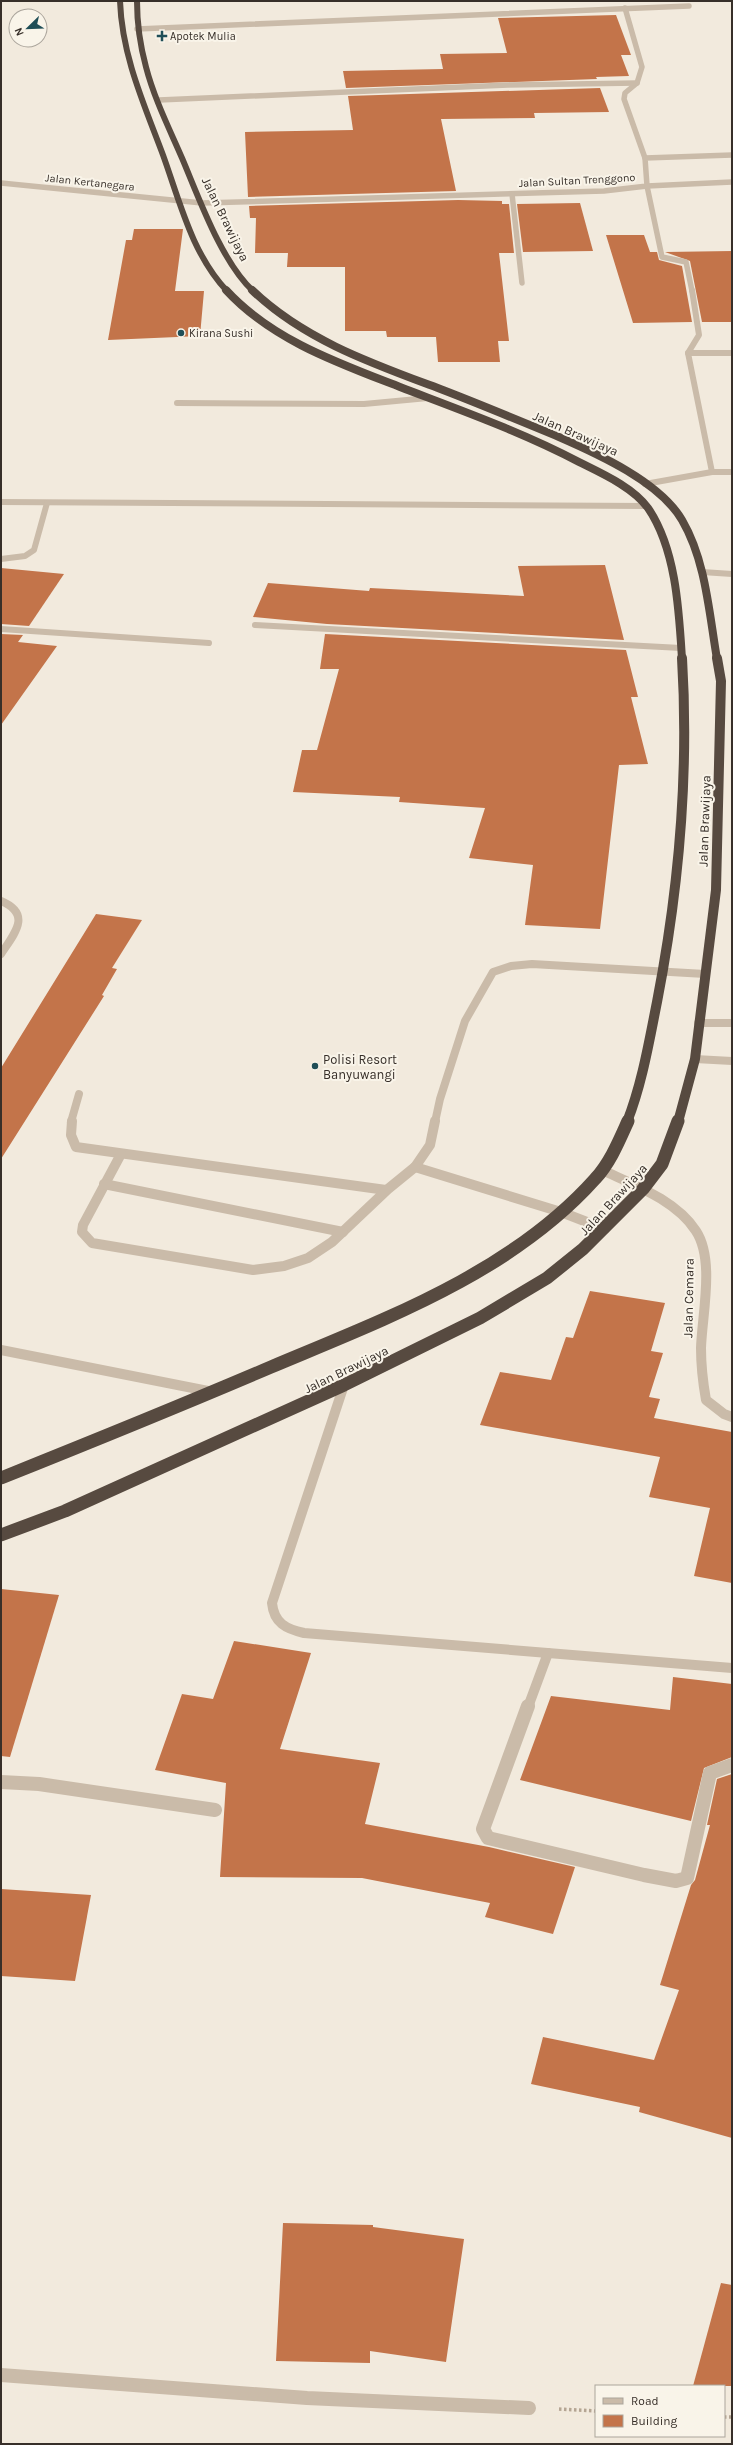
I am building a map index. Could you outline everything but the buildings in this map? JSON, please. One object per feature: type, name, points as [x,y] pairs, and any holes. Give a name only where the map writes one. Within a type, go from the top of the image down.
[{"type":"highway","name":"Jalan Brawijaya","points":[[1,1478],[213,1392],[384,1320],[516,1248],[560,1212],[599,1175],[624,1130],[640,1080],[660,998],[673,908],[684,776],[685,711],[681,648],[668,550],[656,520],[647,506],[609,479],[546,445],[323,354],[266,325],[234,299],[210,269],[178,201],[122,42],[120,1]]},
{"type":"highway","name":"Jalan Brawijaya","points":[[1,1535],[65,1511],[344,1385],[480,1318],[547,1278],[605,1229],[643,1189],[662,1164],[681,1114],[695,1059],[698,1022],[716,890],[721,681],[702,572],[693,540],[681,518],[645,484],[602,456],[490,408],[380,366],[314,336],[266,304],[248,286],[230,261],[202,203],[146,68],[137,29],[137,1]]},
{"type":"street","points":[[650,1],[652,7]]},
{"type":"street","points":[[137,29],[552,8],[689,6]]},
{"type":"street","points":[[625,8],[642,67],[638,84],[624,95],[645,158]]},
{"type":"street","points":[[159,100],[508,85],[638,84]]},
{"type":"street","name":"Jalan Sultan Trenggono","points":[[202,203],[604,191],[647,186],[645,158],[732,155]]},
{"type":"street","points":[[712,472],[688,353],[699,335],[689,272],[686,262],[662,257],[647,186],[732,182]]},
{"type":"street","name":"Jalan Kertanegara","points":[[1,183],[202,203]]},
{"type":"street","points":[[512,194],[522,283]]},
{"type":"street","points":[[688,353],[732,353]]},
{"type":"street","points":[[177,403],[364,404],[428,398]]},
{"type":"street","points":[[645,484],[712,472],[732,472]]},
{"type":"street","points":[[1,502],[647,506]]},
{"type":"street","points":[[1,559],[25,556],[34,550],[47,503]]},
{"type":"street","points":[[702,572],[732,574]]},
{"type":"street","points":[[255,625],[681,648]]},
{"type":"street","points":[[1,629],[209,643]]},
{"type":"street","points":[[1,901],[15,908],[19,914],[20,923],[1,954]]},
{"type":"street","points":[[121,1154],[83,1225],[82,1232],[92,1243],[253,1270],[275,1268],[296,1263],[314,1254],[343,1232],[386,1190],[415,1167],[430,1145],[440,1099],[465,1021],[493,972],[511,966],[532,964],[663,970],[705,974]]},
{"type":"street","points":[[698,1022],[732,1023]]},
{"type":"street","points":[[695,1059],[732,1062]]},
{"type":"street","points":[[79,1094],[70,1134],[72,1143],[76,1147],[386,1190]]},
{"type":"street","points":[[415,1167],[560,1212],[605,1229]]},
{"type":"street","name":"Jalan Cemara","points":[[602,1170],[643,1189],[673,1210],[696,1232],[706,1260],[701,1361],[706,1400],[724,1414],[732,1417]]},
{"type":"street","points":[[104,1184],[343,1232]]},
{"type":"street","points":[[1,1350],[213,1392]]},
{"type":"street","points":[[344,1385],[272,1603],[272,1614],[279,1624],[288,1629],[304,1633],[732,1668]]},
{"type":"street","points":[[548,1653],[483,1829],[488,1838],[644,1875],[680,1881],[687,1878],[694,1852],[706,1785],[710,1774],[732,1765]]},
{"type":"street","points":[[1,1782],[39,1784],[215,1810]]},
{"type":"street","points":[[1,2375],[307,2398],[528,2408]]},
{"type":"path","points":[[528,2408],[595,2411]]},
{"type":"place","name":"Apotek Mulia","points":[[162,36]]},
{"type":"place","name":"Kirana Sushi","points":[[181,333]]},
{"type":"place","name":"Polisi Resort Banyuwangi","points":[[315,1066]]}]
